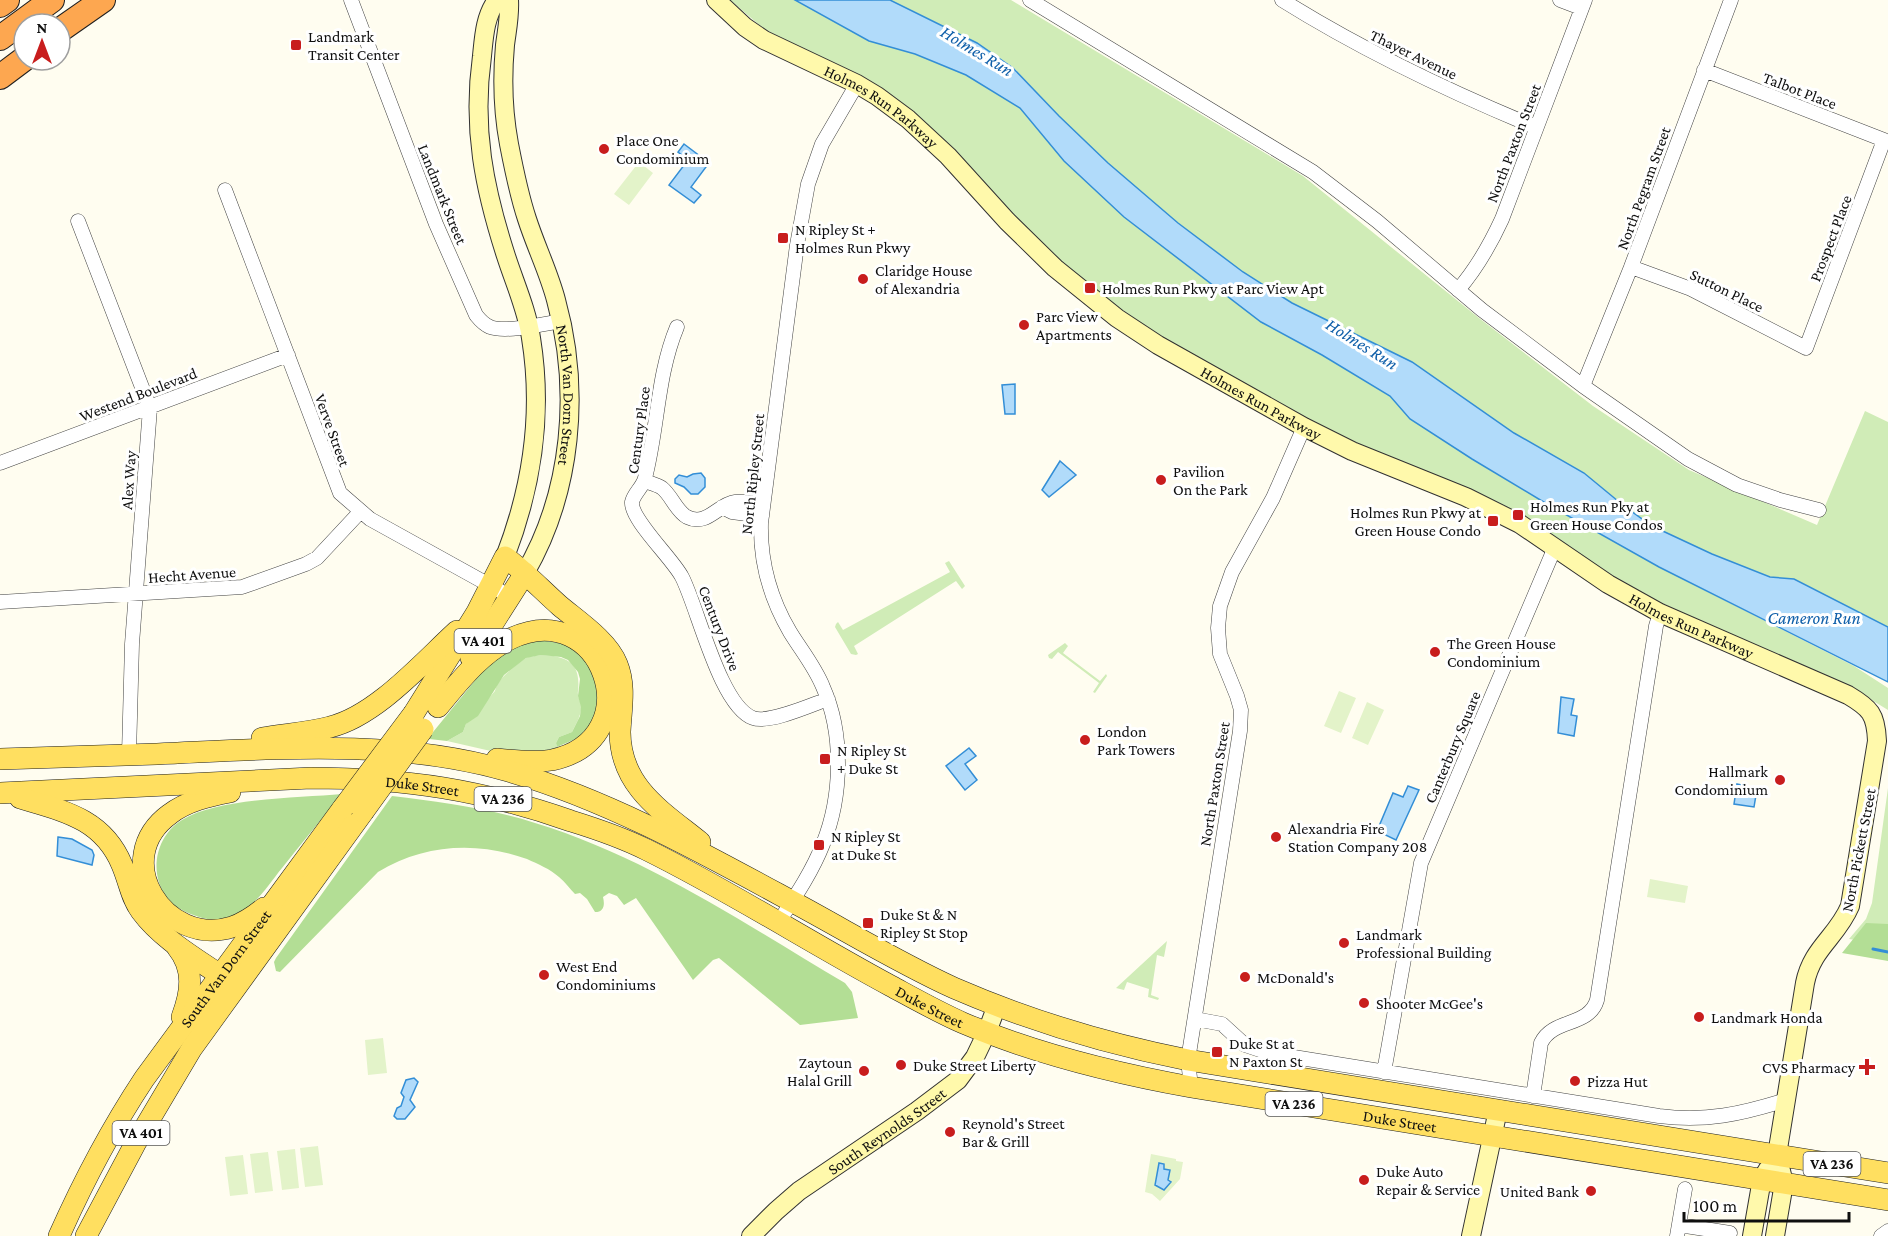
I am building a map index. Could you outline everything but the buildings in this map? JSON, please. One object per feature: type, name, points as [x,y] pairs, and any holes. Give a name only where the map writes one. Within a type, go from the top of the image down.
[{"type":"highway","points":[[0,5],[7,0]]},
{"type":"highway","points":[[0,38],[52,0]]},
{"type":"highway","points":[[72,22],[103,0]]},
{"type":"highway","points":[[0,77],[12,67]]},
{"type":"main road","points":[[506,557],[595,636],[617,663],[622,691],[622,745],[627,767],[638,788],[661,812],[735,872]]},
{"type":"main road","name":"North Van Dorn Street","points":[[418,721],[506,557]]},
{"type":"main road","name":"North Van Dorn Street","points":[[418,721],[438,707],[491,630],[525,573]]},
{"type":"main road","points":[[195,751],[332,727],[364,712],[386,697],[477,612]]},
{"type":"main road","points":[[436,754],[536,762],[572,753],[594,736],[604,718],[607,680],[595,657],[578,642],[552,632],[525,633],[496,647],[478,662],[438,707]]},
{"type":"main road","name":"South Van Dorn Street","points":[[59,1236],[87,1177],[127,1104],[174,1037],[234,973],[418,721]]},
{"type":"main road","name":"Duke Street","points":[[0,759],[195,751],[336,749],[436,754],[532,778],[613,809],[792,901],[922,972],[997,1005],[1069,1032],[1188,1060],[1888,1173]]},
{"type":"main road","points":[[273,902],[232,927],[210,929],[186,924],[171,917],[151,895],[143,870],[146,846],[160,822],[188,804],[222,794],[311,778]]},
{"type":"main road","name":"Duke Street","points":[[3,793],[311,778],[352,778],[416,783],[464,790],[525,805],[644,848],[916,1000],[961,1022],[1082,1064],[1183,1086],[1888,1200]]},
{"type":"main road","points":[[3,793],[56,808],[80,818],[99,830],[117,853],[139,909],[147,920],[180,950],[187,964],[190,983],[188,1002],[174,1037]]},
{"type":"main road","name":"South Van Dorn Street","points":[[86,1236],[135,1144],[192,1048],[273,902],[353,810]]},
{"type":"main road","points":[[169,938],[234,973]]},
{"type":"street","name":"Landmark Street","points":[[351,0],[436,224],[476,315],[482,323],[492,328],[561,321]]},
{"type":"street","name":"North Van Dorn Street","points":[[497,0],[490,10],[478,78],[479,144],[491,206],[523,302],[531,338],[536,395],[533,450],[522,508],[506,557]]},
{"type":"street","name":"North Van Dorn Street","points":[[509,0],[510,13],[504,68],[504,98],[509,144],[519,192],[556,299],[567,364],[570,411],[562,481],[539,549],[525,573]]},
{"type":"street","name":"Holmes Run Parkway","points":[[716,0],[745,27],[764,40],[857,84],[892,107],[932,140],[1033,248],[1091,299],[1158,345],[1352,451],[1476,502],[1520,524],[1608,584],[1659,613],[1848,695],[1871,711]]},
{"type":"street","points":[[1032,0],[1313,172],[1368,214],[1482,310],[1662,442],[1737,485],[1780,500],[1819,510]]},
{"type":"street","name":"Thayer Avenue","points":[[1282,0],[1353,42],[1396,64],[1486,107],[1535,127]]},
{"type":"street","points":[[1560,0],[1583,4]]},
{"type":"street","name":"North Pegram Street","points":[[1583,386],[1631,267],[1731,0]]},
{"type":"street","name":"North Paxton Street","points":[[1458,290],[1473,273],[1489,248],[1502,219],[1583,4]]},
{"type":"street","name":"Talbot Place","points":[[1704,70],[1884,140]]},
{"type":"street","name":"North Ripley Street","points":[[778,923],[806,880],[824,843],[835,800],[837,755],[828,699],[776,604],[764,568],[760,541],[762,510],[797,245],[808,184],[822,144],[857,84]]},
{"type":"street","name":"Prospect Place","points":[[1806,348],[1884,140]]},
{"type":"street","name":"Verve Street","points":[[225,190],[335,484],[346,500],[360,512],[395,534],[510,597]]},
{"type":"street","name":"Alex Way","points":[[78,220],[150,408],[132,644],[129,754]]},
{"type":"street","name":"Sutton Place","points":[[1631,267],[1691,289],[1806,348]]},
{"type":"street","name":"Century Place","points":[[677,327],[667,350],[645,481],[661,487],[685,516],[693,519],[714,515],[722,507],[732,512],[762,510]]},
{"type":"street","name":"Westend Boulevard","points":[[0,463],[288,354]]},
{"type":"street","name":"North Paxton Street","points":[[1183,1086],[1240,730],[1240,706],[1220,654],[1218,628],[1220,606],[1232,572],[1273,498],[1304,426]]},
{"type":"street","name":"Century Drive","points":[[645,481],[632,502],[633,510],[682,577],[717,670],[740,706],[748,715],[763,719],[828,699]]},
{"type":"street","name":"Hecht Avenue","points":[[0,602],[237,588],[296,568],[322,554],[360,512]]},
{"type":"street","name":"Canterbury Square","points":[[1384,1072],[1420,863],[1555,548]]},
{"type":"street","points":[[1533,1096],[1541,1043],[1545,1036],[1561,1025],[1589,1015],[1597,1000],[1659,613]]},
{"type":"street","name":"North Pickett Street","points":[[1777,1155],[1808,970],[1818,951],[1842,923],[1850,906],[1877,741],[1875,720],[1871,711]]},
{"type":"street","name":"South Reynolds Street","points":[[751,1236],[776,1210],[799,1191],[958,1080],[970,1065],[987,1032],[997,1005]]},
{"type":"street","points":[[1195,1019],[1222,1024],[1240,1041],[1261,1052],[1659,1116],[1712,1119],[1746,1113],[1786,1100]]},
{"type":"street","points":[[1471,1236],[1498,1110]]},
{"type":"street","points":[[1752,1236],[1762,1179],[1777,1155]]},
{"type":"street","points":[[1775,1236],[1784,1183],[1777,1155]]},
{"type":"street","points":[[1685,1189],[1678,1230],[1730,1233]]},
{"type":"street","points":[[1881,1236],[1888,1231]]},
{"type":"green space","points":[[730,0],[795,0],[869,41],[915,54],[966,75],[1020,108],[1064,161],[1261,322],[1390,396],[1411,419],[1472,459],[1659,567],[1854,666],[1888,688],[1888,710],[1870,699],[1665,607],[1609,576],[1532,521],[1500,504],[1357,446],[1165,339],[1109,303],[1052,258],[963,161],[804,50],[764,29]]},
{"type":"green space","points":[[890,0],[1011,0],[1303,176],[1479,318],[1593,406],[1689,470],[1817,525],[1865,411],[1888,422],[1888,627],[1794,579],[1770,577],[1712,554],[1652,526],[1584,473],[1514,433],[1412,362],[1292,303],[1243,272],[1178,223],[1108,163],[1013,67],[977,43]]},
{"type":"green space","points":[[639,162],[653,173],[629,205],[614,194]]},
{"type":"green space","points":[[949,561],[965,586],[962,589],[956,581],[854,646],[858,654],[851,654],[835,627],[838,622],[843,630],[950,572],[945,563]]},
{"type":"green space","points":[[530,638],[575,646],[597,674],[597,710],[589,726],[578,738],[557,747],[559,737],[572,732],[580,716],[578,672],[568,660],[541,655],[526,658],[504,675],[478,716],[466,724],[463,732],[447,741],[429,739],[490,662]]},
{"type":"green space","points":[[1065,643],[1068,646],[1063,653],[1100,681],[1106,674],[1107,676],[1095,693],[1093,692],[1099,683],[1058,652],[1052,659],[1049,658],[1048,655]]},
{"type":"green space","points":[[541,655],[565,659],[575,668],[577,674],[580,716],[572,732],[559,737],[557,747],[549,753],[495,752],[447,741],[463,732],[466,724],[508,673],[526,658]]},
{"type":"green space","points":[[1339,691],[1356,698],[1341,733],[1324,726]]},
{"type":"green space","points":[[1367,702],[1384,710],[1368,745],[1352,738]]},
{"type":"green space","points":[[1888,788],[1888,945],[1849,939],[1866,919],[1872,903]]},
{"type":"green space","points":[[342,794],[261,895],[236,916],[219,920],[199,917],[175,905],[162,889],[158,879],[157,856],[166,836],[182,820],[216,807],[237,803]]},
{"type":"green space","points":[[392,796],[500,813],[576,837],[617,854],[695,894],[845,983],[852,992],[858,1018],[800,1025],[719,958],[713,960],[693,980],[636,898],[624,905],[617,896],[609,893],[603,897],[602,909],[595,912],[587,899],[580,893],[575,894],[559,877],[544,867],[508,853],[470,848],[432,851],[396,863],[378,872],[280,972],[276,971],[274,962],[276,958]]},
{"type":"green space","points":[[1650,879],[1688,886],[1685,903],[1647,897]]},
{"type":"green space","points":[[1866,923],[1888,924],[1888,961],[1842,953]]},
{"type":"green space","points":[[1167,941],[1164,957],[1157,955],[1151,995],[1159,998],[1158,1000],[1148,997],[1149,989],[1127,982],[1124,990],[1116,988]]},
{"type":"green space","points":[[383,1038],[387,1073],[368,1075],[365,1040]]},
{"type":"green space","points":[[318,1146],[323,1185],[305,1187],[300,1148]]},
{"type":"green space","points":[[295,1149],[299,1188],[282,1190],[277,1151]]},
{"type":"green space","points":[[268,1152],[273,1191],[255,1193],[250,1154]]},
{"type":"green space","points":[[1151,1154],[1183,1162],[1180,1179],[1160,1201],[1152,1194],[1145,1192]]},
{"type":"green space","points":[[243,1155],[248,1194],[230,1196],[225,1157]]},
{"type":"water","name":"Cameron Run","points":[[795,0],[890,0],[977,43],[1013,68],[1108,163],[1178,223],[1243,272],[1292,303],[1412,362],[1514,433],[1584,473],[1652,526],[1712,554],[1770,577],[1794,579],[1888,627],[1888,682],[1659,567],[1472,459],[1410,419],[1390,396],[1261,322],[1124,217],[1064,161],[1020,108],[966,75],[915,54],[869,41]]},
{"type":"water","points":[[684,144],[709,163],[691,187],[701,195],[694,203],[669,185],[688,160],[678,152]]},
{"type":"water","points":[[1015,384],[1015,414],[1005,414],[1002,385]]},
{"type":"water","points":[[1060,461],[1076,475],[1049,497],[1042,490]]},
{"type":"water","points":[[701,473],[705,478],[705,487],[698,494],[691,494],[684,487],[675,483],[679,475],[687,477]]},
{"type":"water","points":[[1561,697],[1574,699],[1571,715],[1577,716],[1574,736],[1558,733]]},
{"type":"water","points":[[969,748],[976,756],[965,764],[977,780],[965,790],[946,766]]},
{"type":"water","points":[[1737,784],[1747,786],[1746,793],[1756,795],[1754,807],[1734,804]]},
{"type":"water","points":[[1408,786],[1419,790],[1396,840],[1377,831],[1393,793],[1403,797]]},
{"type":"water","points":[[58,837],[72,839],[92,850],[94,855],[92,865],[57,856]]},
{"type":"water","points":[[414,1078],[418,1082],[410,1100],[415,1107],[405,1119],[397,1119],[394,1116],[404,1097],[401,1093],[406,1080]]},
{"type":"water","points":[[1159,1163],[1164,1164],[1164,1169],[1170,1170],[1168,1180],[1171,1182],[1164,1190],[1155,1185]]},
{"type":"waterway","points":[[1873,949],[1888,952]]},
{"type":"place","name":"Landmark Transit Center","points":[[296,45]]},
{"type":"place","name":"Place One Condominium","points":[[604,149]]},
{"type":"place","name":"N Ripley St + Holmes Run Pkwy","points":[[783,238]]},
{"type":"place","name":"Claridge House of Alexandria","points":[[863,279]]},
{"type":"place","name":"Holmes Run Pkwy at Parc View Apt","points":[[1090,288]]},
{"type":"place","name":"Parc View Apartments","points":[[1024,325]]},
{"type":"place","name":"Pavilion On the Park","points":[[1161,480]]},
{"type":"place","name":"Holmes Run Pky at Green House Condos","points":[[1518,515]]},
{"type":"place","name":"Holmes Run Pkwy at Green House Condo","points":[[1493,521]]},
{"type":"place","name":"The Green House Condominium","points":[[1435,652]]},
{"type":"place","name":"London Park Towers","points":[[1085,740]]},
{"type":"place","name":"N Ripley St + Duke St","points":[[825,759]]},
{"type":"place","name":"Hallmark Condominium","points":[[1780,780]]},
{"type":"place","name":"Alexandria Fire Station Company 208","points":[[1276,837]]},
{"type":"place","name":"N Ripley St at Duke St","points":[[819,845]]},
{"type":"place","name":"Duke St & N Ripley St Stop","points":[[868,923]]},
{"type":"place","name":"Landmark Professional Building","points":[[1344,943]]},
{"type":"place","name":"West End Condominiums","points":[[544,975]]},
{"type":"place","name":"McDonald's","points":[[1245,977]]},
{"type":"place","name":"Shooter McGee's","points":[[1364,1003]]},
{"type":"place","name":"Landmark Honda","points":[[1699,1017]]},
{"type":"place","name":"Duke St at N Paxton St","points":[[1217,1052]]},
{"type":"place","name":"Duke Street Liberty","points":[[901,1065]]},
{"type":"place","name":"CVS Pharmacy","points":[[1867,1067]]},
{"type":"place","name":"Zaytoun Halal Grill","points":[[864,1071]]},
{"type":"place","name":"Pizza Hut","points":[[1575,1081]]},
{"type":"place","name":"Reynold's Street Bar & Grill","points":[[950,1132]]},
{"type":"place","name":"Duke Auto Repair & Service","points":[[1364,1180]]},
{"type":"place","name":"United Bank","points":[[1591,1191]]},
{"type":"water label","name":"Holmes Run","points":[[977,51]]},
{"type":"water label","name":"Holmes Run","points":[[1362,344]]}]
